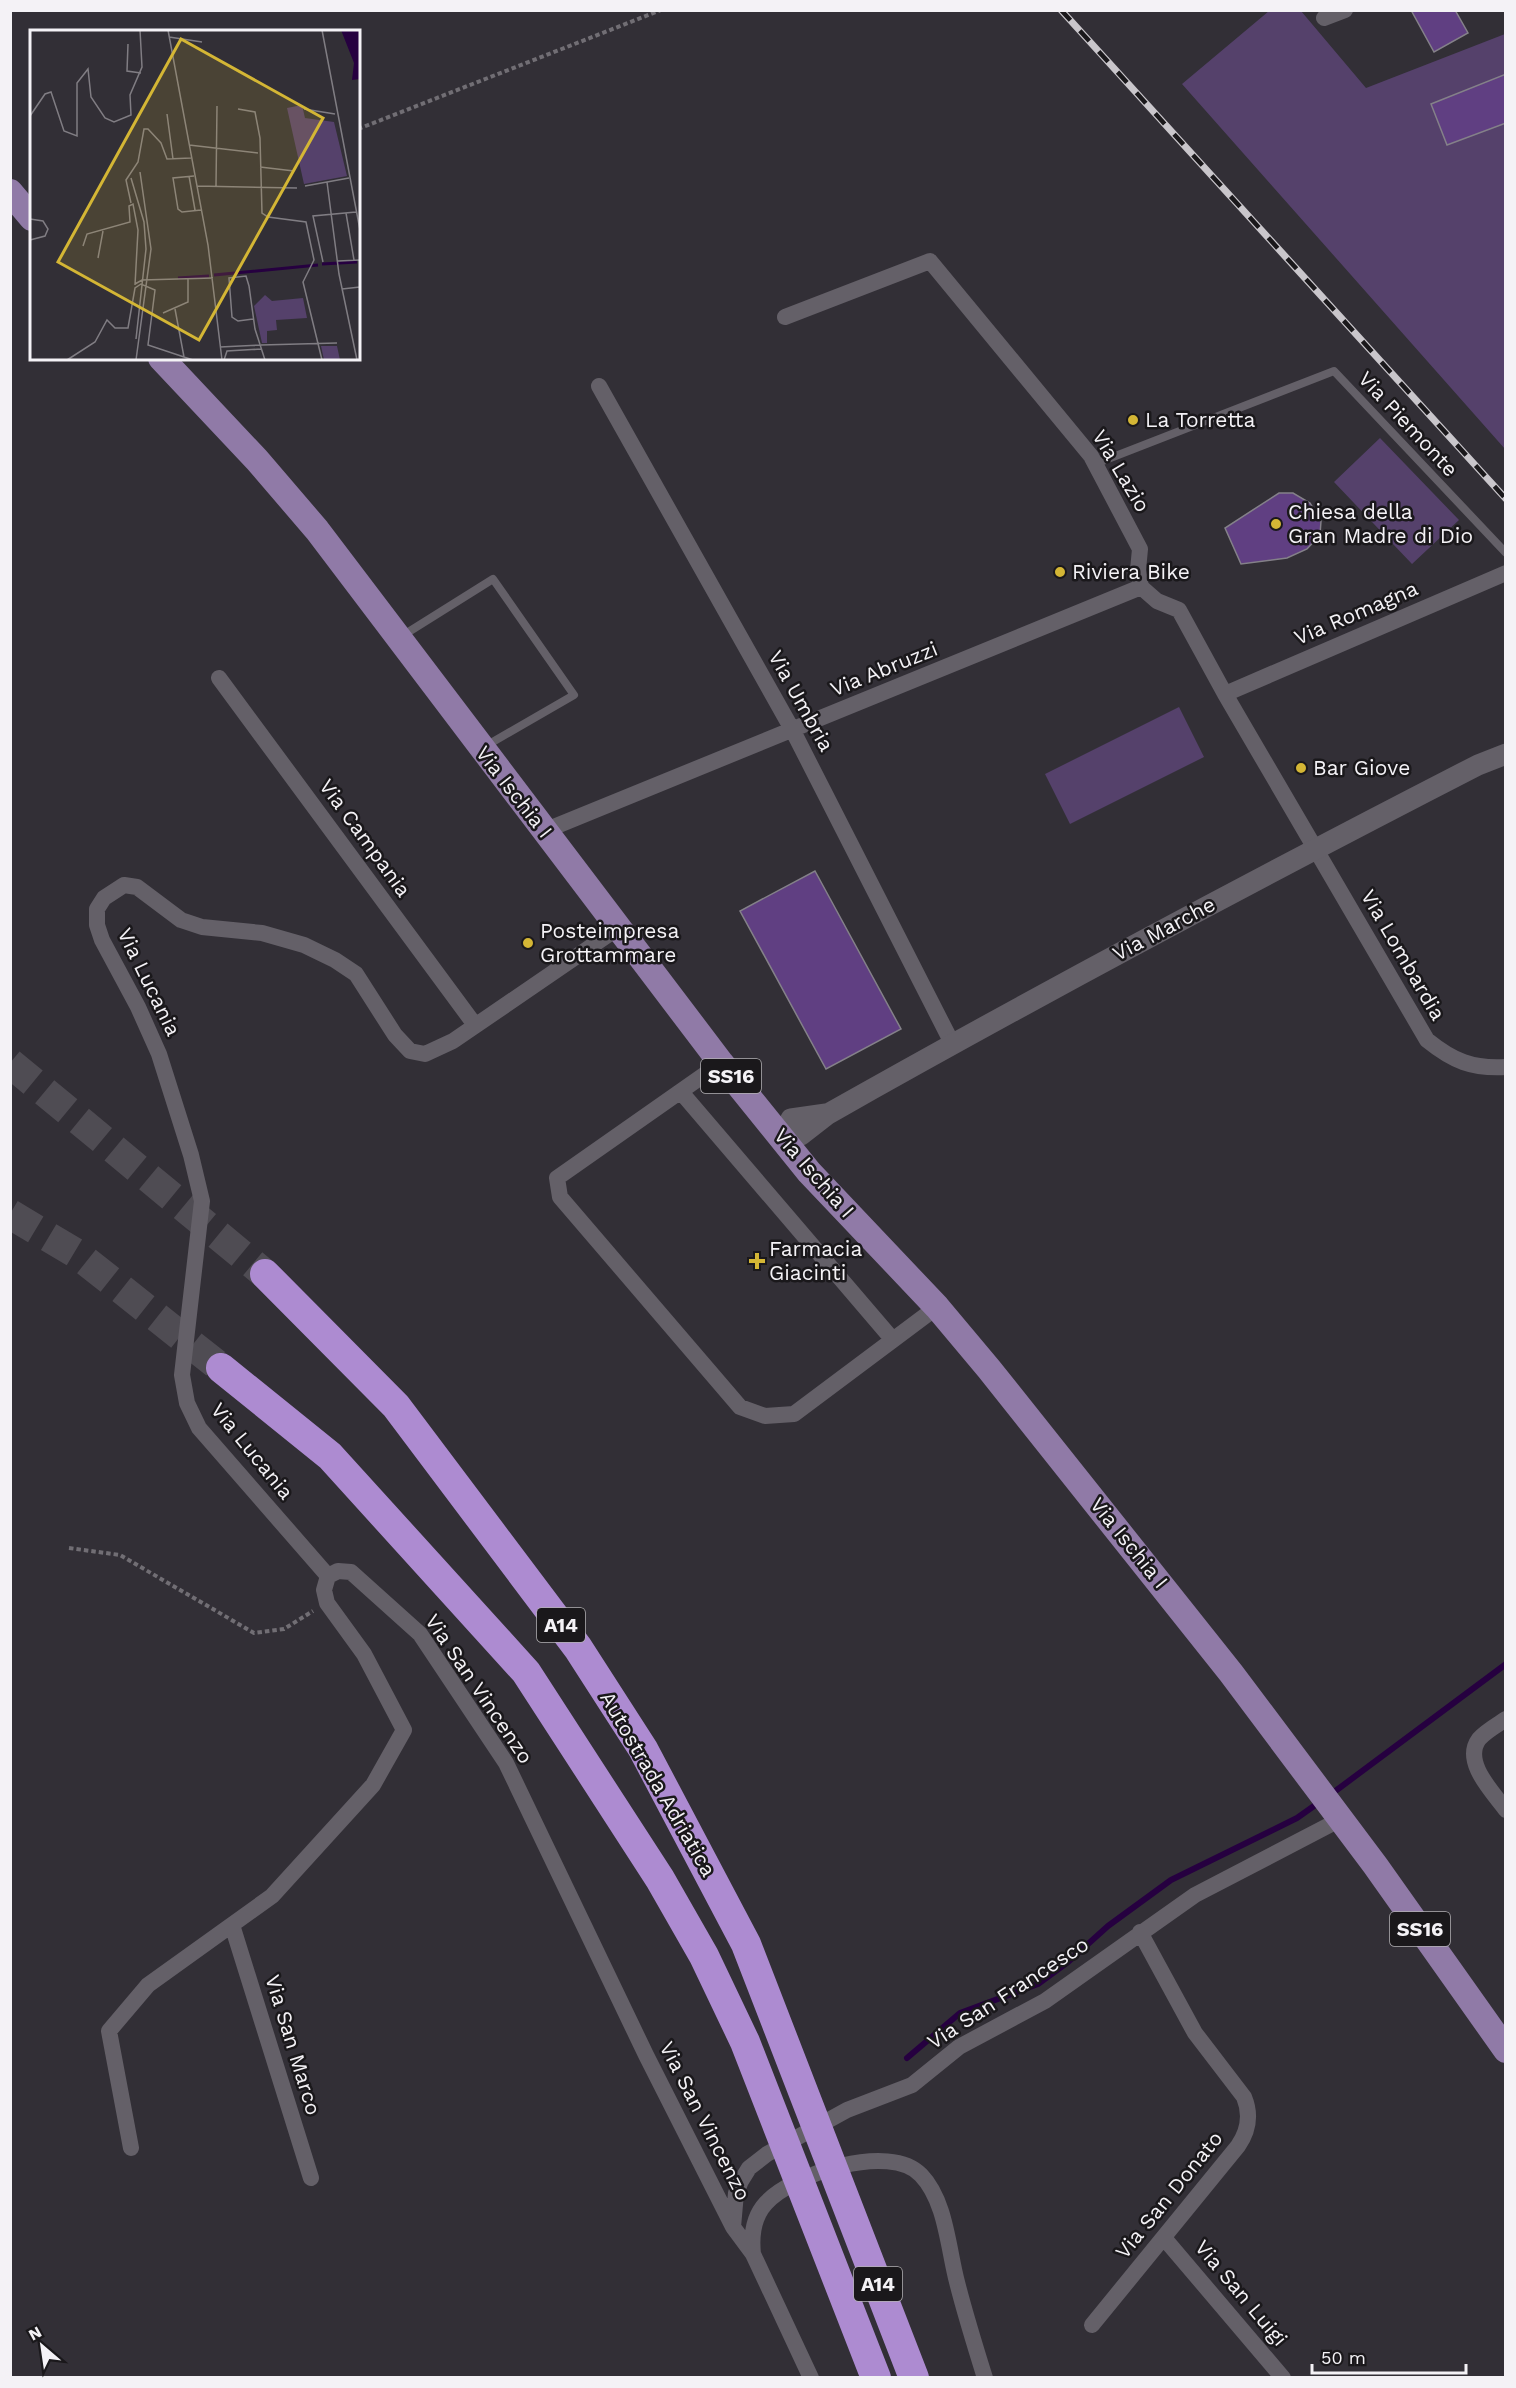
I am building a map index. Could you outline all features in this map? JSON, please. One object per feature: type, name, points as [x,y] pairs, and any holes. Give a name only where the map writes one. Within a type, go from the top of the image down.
[{"type":"highway","name":"Autostrada Adriatica","points":[[265,1274],[396,1406],[578,1648],[643,1749],[746,1944],[914,2378]]},
{"type":"highway","name":"A14","points":[[221,1368],[330,1456],[526,1672],[660,1879],[704,1956],[745,2042],[876,2378]]},
{"type":"main road","points":[[10,192],[30,214]]},
{"type":"main road","name":"Via Ischia I","points":[[163,360],[257,460],[317,530],[480,749],[721,1063],[809,1172],[937,1307],[1148,1567],[1315,1783],[1506,2050]]},
{"type":"street","points":[[1324,18],[1345,10]]},
{"type":"street","name":"Via Lazio","points":[[785,317],[930,261],[1095,464],[1140,549],[1138,570],[1141,588]]},
{"type":"street","name":"Via Umbria","points":[[599,386],[793,731],[952,1043]]},
{"type":"street","name":"Via Romagna","points":[[1225,694],[1506,573]]},
{"type":"street","points":[[1141,588],[1157,601],[1179,610],[1225,694],[1317,848]]},
{"type":"street","name":"Via Abruzzi","points":[[544,831],[1141,588]]},
{"type":"street","name":"Via Campania","points":[[219,678],[475,1025]]},
{"type":"street","name":"Via Marche","points":[[782,1137],[801,1135],[828,1114],[952,1043],[1317,848],[1478,765],[1506,754]]},
{"type":"street","name":"Via Lombardia","points":[[1317,848],[1427,1040],[1448,1057],[1482,1068],[1506,1067]]},
{"type":"street","name":"Via Lucania","points":[[328,1576],[199,1428],[187,1403],[183,1375],[202,1201],[191,1155],[159,1054],[102,940],[97,925],[97,909],[104,898],[124,885],[137,887],[181,920],[202,927],[262,933],[304,945],[335,960],[356,974],[395,1035],[410,1051],[425,1054],[453,1041],[618,928]]},
{"type":"street","points":[[721,1063],[557,1178],[560,1197],[740,1407],[765,1416],[794,1414],[937,1307]]},
{"type":"street","points":[[681,1092],[893,1340]]},
{"type":"street","name":"Via San Vincenzo","points":[[328,1576],[339,1571],[351,1572],[420,1634],[506,1763],[646,2055],[733,2227]]},
{"type":"street","points":[[131,2148],[109,2031],[148,1985],[273,1896],[373,1785],[404,1730],[364,1654],[327,1603],[324,1590],[328,1576]]},
{"type":"street","points":[[1506,1719],[1480,1738],[1474,1753],[1482,1777],[1506,1810]]},
{"type":"street","name":"Via San Francesco","points":[[733,2227],[736,2193],[741,2181],[761,2159],[847,2110],[912,2085],[959,2047],[1045,2001],[1195,1895],[1337,1814]]},
{"type":"street","name":"Via San Marco","points":[[232,1925],[311,2178]]},
{"type":"street","name":"Via San Donato","points":[[1092,2325],[1242,2140],[1249,2114],[1248,2105],[1239,2088],[1194,2032],[1140,1932]]},
{"type":"street","points":[[753,2254],[751,2237],[762,2208],[780,2191],[793,2183],[864,2162],[891,2161],[911,2167],[922,2176],[939,2211],[985,2378]]},
{"type":"street","points":[[733,2227],[753,2254],[811,2378]]},
{"type":"street","name":"Via San Luigi","points":[[1164,2238],[1283,2378]]},
{"type":"lane","name":"Via Piemonte","points":[[1095,464],[1334,371],[1506,554]]},
{"type":"lane","points":[[399,638],[493,579],[574,695],[480,749]]},
{"type":"path","points":[[360,128],[661,10]]},
{"type":"path","points":[[69,1548],[120,1555],[254,1633],[284,1629],[327,1603]]},
{"type":"shaded area","points":[[1269,11],[1301,11],[1366,88],[1505,34],[1505,449],[1182,84]]},
{"type":"shaded area","points":[[1380,438],[1459,520],[1412,564],[1334,482]]},
{"type":"shaded area","points":[[1179,707],[1204,757],[1070,824],[1045,774]]},
{"type":"building","points":[[1411,10],[1455,10],[1468,33],[1434,52]]},
{"type":"building","points":[[1506,74],[1506,123],[1447,145],[1431,104]]},
{"type":"building","name":"Chiesa della Gran Madre di Dio","points":[[1279,493],[1293,493],[1310,503],[1321,521],[1320,535],[1307,549],[1287,558],[1241,564],[1225,528]]},
{"type":"building","points":[[815,871],[901,1029],[826,1069],[740,911]]},
{"type":"waterway","points":[[1330,1795],[1506,1664]]},
{"type":"waterway","points":[[907,2058],[960,2013],[1038,1984],[1068,1962],[1108,1926],[1171,1880],[1297,1818],[1321,1801]]},
{"type":"tunnel","points":[[10,1063],[265,1274]]},
{"type":"tunnel","points":[[10,1214],[77,1254],[221,1368]]},
{"type":"railway","points":[[1061,10],[1506,499]]},
{"type":"place","name":"La Torretta","points":[[1133,420]]},
{"type":"place","name":"Chiesa della Gran Madre di Dio","points":[[1276,524]]},
{"type":"place","name":"Riviera Bike","points":[[1060,572]]},
{"type":"place","name":"Bar Giove","points":[[1301,768]]},
{"type":"place","name":"Posteimpresa Grottammare","points":[[528,943]]},
{"type":"place","name":"Farmacia Giacinti","points":[[757,1261]]}]
